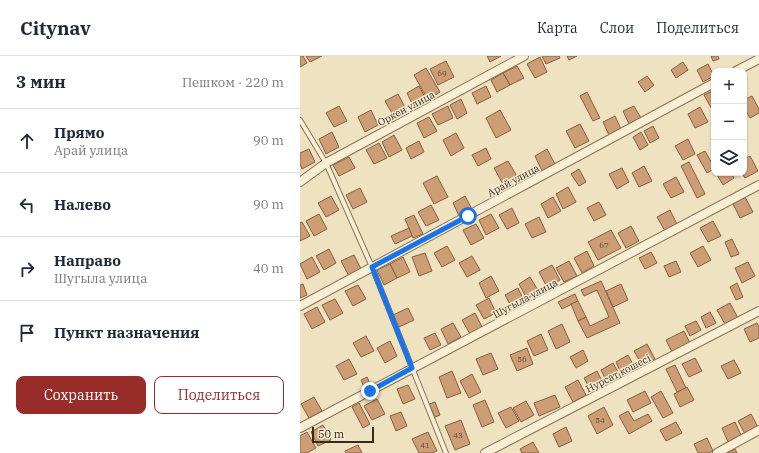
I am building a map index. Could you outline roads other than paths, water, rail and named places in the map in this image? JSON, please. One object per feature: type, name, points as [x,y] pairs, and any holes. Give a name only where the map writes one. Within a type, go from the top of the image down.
[{"type":"street","name":"Оркен улица","points":[[300,182],[326,163],[524,56]]},
{"type":"street","points":[[741,68],[759,58]]},
{"type":"street","name":"Арай улица","points":[[300,306],[711,85]]},
{"type":"street","name":"Шугыла улица","points":[[300,428],[759,185]]},
{"type":"street","name":"Нурсат кошесi","points":[[485,453],[759,311]]},
{"type":"street","points":[[717,453],[759,430]]},
{"type":"lane","points":[[300,120],[326,163],[372,267],[446,453]]}]
